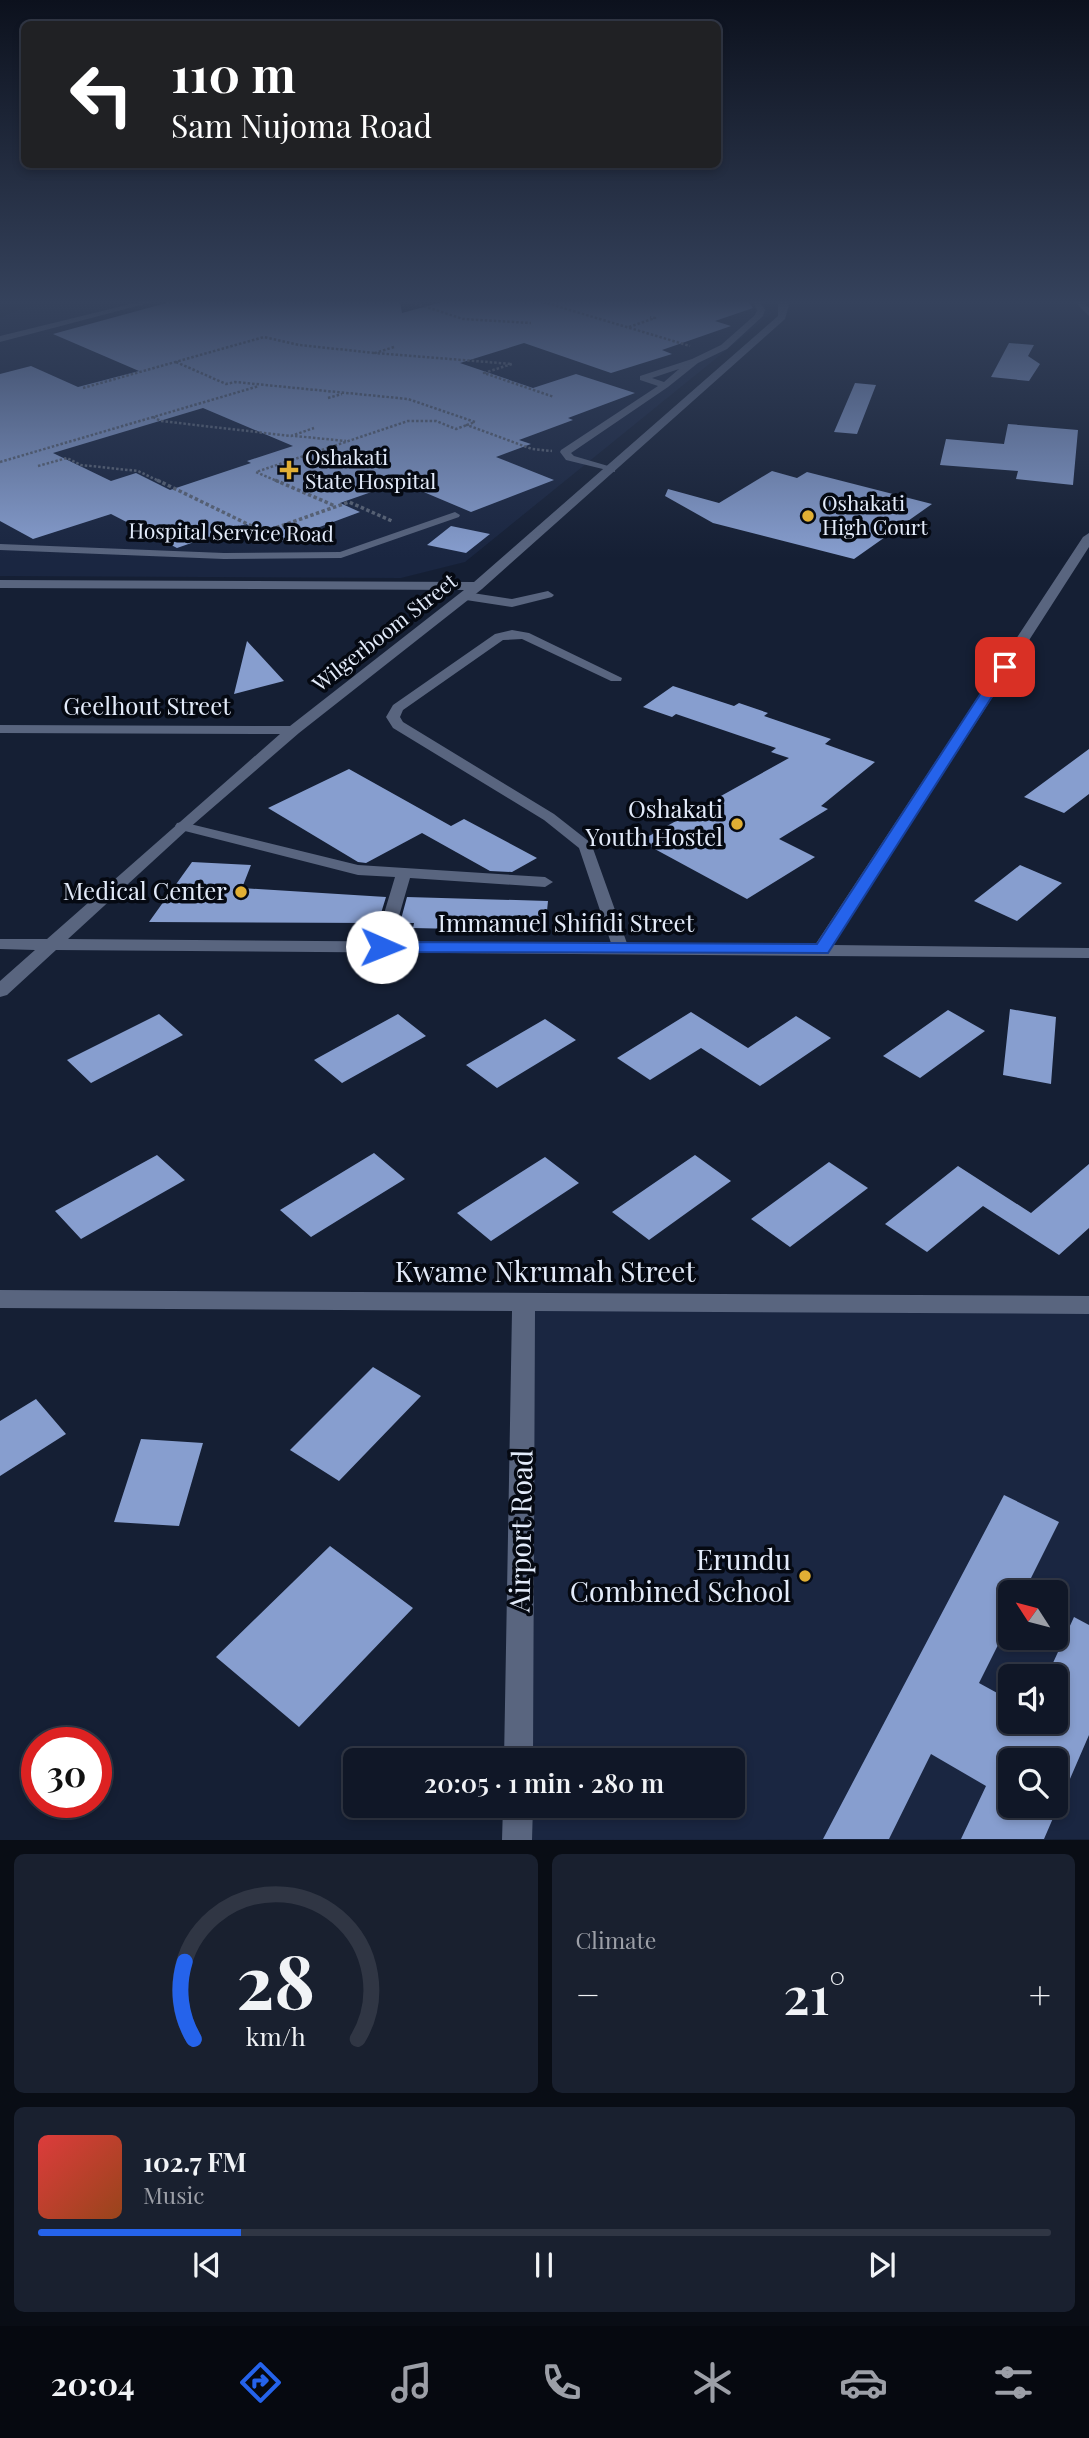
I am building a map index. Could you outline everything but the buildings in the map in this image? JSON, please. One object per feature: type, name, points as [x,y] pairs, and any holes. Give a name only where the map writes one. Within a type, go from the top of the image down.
[{"type":"street","name":"Wilgerboom Street","points":[[0,991],[182,826],[295,730],[472,591],[703,388]]},
{"type":"street","points":[[822,949],[1089,537]]},
{"type":"street","points":[[0,584],[472,591]]},
{"type":"street","name":"Geelhout Street","points":[[0,729],[295,730]]},
{"type":"street","name":"Immanuel Shifidi Street","points":[[0,944],[1089,953]]},
{"type":"street","name":"Kwame Nkrumah Street","points":[[0,1299],[1089,1305]]},
{"type":"street","name":"Airport Road","points":[[518,1748],[524,1301]]},
{"type":"street","points":[[517,1839],[518,1818]]},
{"type":"lane","points":[[611,470],[570,458],[565,453],[661,388]]},
{"type":"lane","name":"Hospital Service Road","points":[[0,547],[224,556],[341,555],[455,515]]},
{"type":"lane","points":[[472,591],[512,603],[548,595]]},
{"type":"lane","points":[[616,678],[525,636],[512,634],[499,637],[398,708],[393,717],[398,725],[550,817],[586,846],[621,949]]},
{"type":"lane","points":[[182,826],[358,870],[545,882]]},
{"type":"lane","points":[[382,947],[404,874]]},
{"type":"path","points":[[0,462],[251,388]]},
{"type":"path","points":[[299,388],[408,399],[475,422],[456,429],[436,421],[408,421],[256,472],[336,507]]},
{"type":"path","points":[[527,388],[554,397]]},
{"type":"path","points":[[328,398],[346,393]]},
{"type":"path","points":[[153,417],[161,421],[348,442]]},
{"type":"path","points":[[467,425],[532,449],[565,453]]},
{"type":"path","points":[[291,436],[313,428]]},
{"type":"path","points":[[38,466],[67,458],[81,465],[138,471],[264,532],[349,502],[403,526]]},
{"type":"shaded area","name":"Oshakati State Hospital","points":[[0,388],[680,388],[465,562],[401,578],[0,576]]},
{"type":"shaded area","name":"Erundu Combined School","points":[[524,1302],[1089,1305],[1089,1839],[517,1840],[518,1818],[745,1818],[745,1748],[518,1748]]},
{"type":"place","name":"Oshakati State Hospital","points":[[289,470]]},
{"type":"place","name":"Oshakati High Court","points":[[808,516]]},
{"type":"place","name":"Oshakati Youth Hostel","points":[[737,824]]},
{"type":"place","name":"Medical Center","points":[[241,892]]},
{"type":"place","name":"Erundu Combined School","points":[[805,1576]]},
{"type":"route","points":[[382,947],[822,949],[1005,667]]}]
